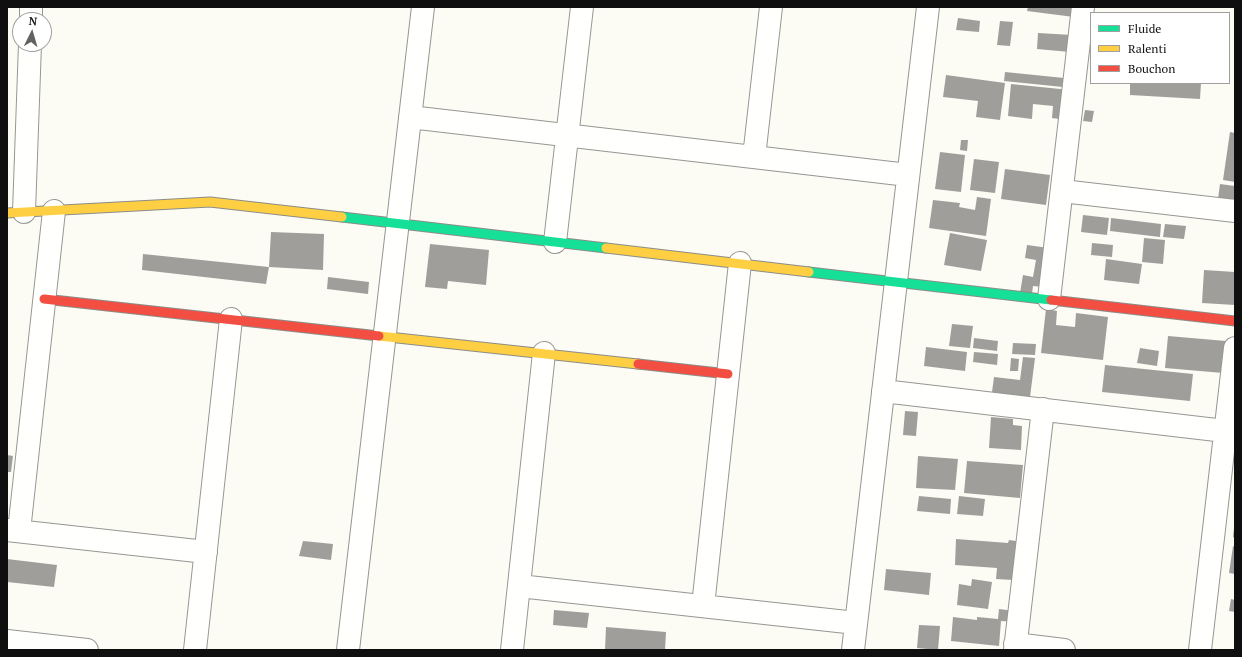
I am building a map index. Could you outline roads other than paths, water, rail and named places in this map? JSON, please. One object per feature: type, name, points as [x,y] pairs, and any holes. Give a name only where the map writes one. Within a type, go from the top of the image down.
[{"type":"street","points":[[348,650],[423,7]]},
{"type":"street","points":[[555,242],[582,7]]},
{"type":"street","points":[[754,157],[771,7]]},
{"type":"street","points":[[853,650],[928,7]]},
{"type":"street","points":[[1050,299],[1083,7]]},
{"type":"street","points":[[29,52],[16,213],[210,202],[1235,320]]},
{"type":"street","points":[[410,117],[908,175]]},
{"type":"street","points":[[1062,191],[1235,211]]},
{"type":"street","points":[[54,211],[44,299],[13,531],[206,552]]},
{"type":"street","points":[[703,606],[740,263]]},
{"type":"street","points":[[44,299],[728,374]]},
{"type":"street","points":[[195,650],[231,319]]},
{"type":"street","points":[[1200,650],[1235,348]]},
{"type":"street","points":[[512,650],[544,353]]},
{"type":"street","points":[[883,391],[1225,431]]},
{"type":"street","points":[[1043,410],[1015,647],[1064,650]]},
{"type":"street","points":[[519,586],[856,623]]},
{"type":"street","points":[[7,641],[87,650]]}]
